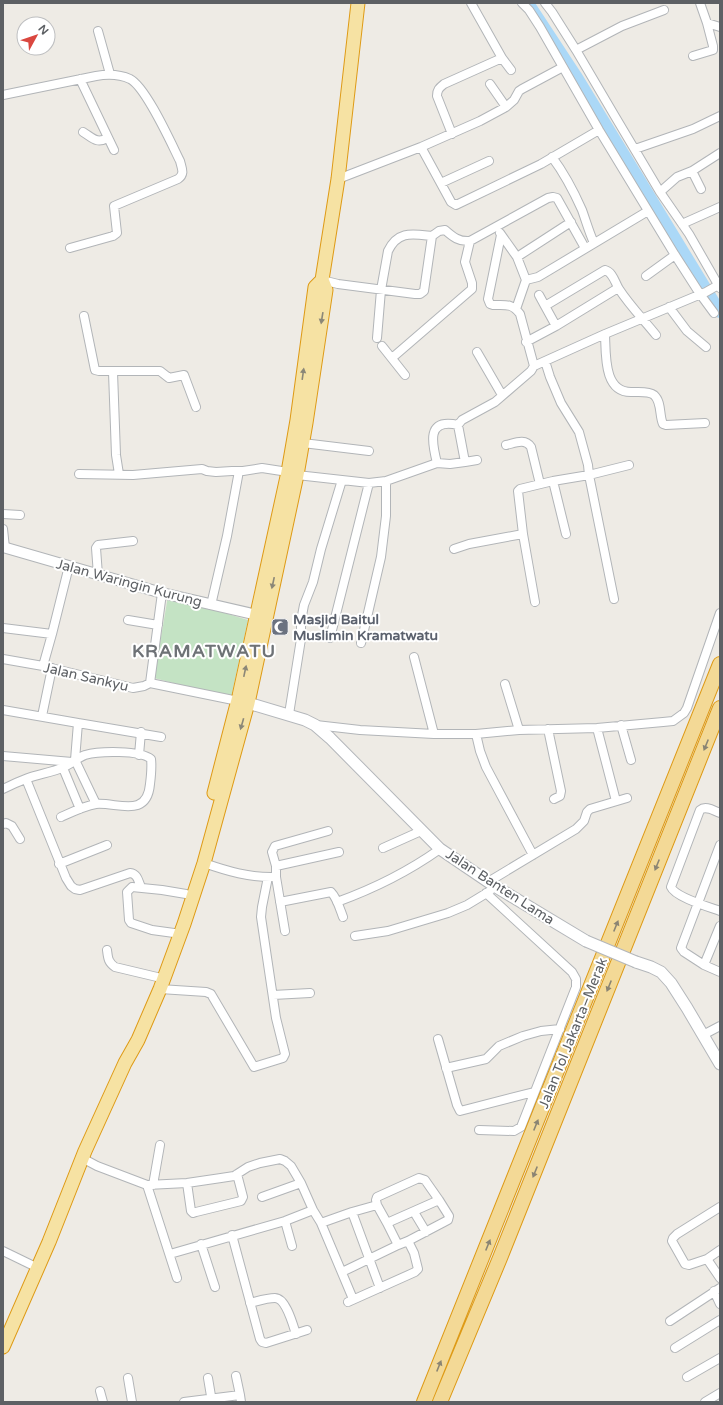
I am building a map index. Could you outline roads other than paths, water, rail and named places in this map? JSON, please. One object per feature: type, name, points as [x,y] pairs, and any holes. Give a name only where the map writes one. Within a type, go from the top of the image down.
[{"type":"highway","points":[[159,983],[243,702],[256,615],[292,474],[303,443],[326,290],[322,280],[338,179],[358,3]]},
{"type":"highway","points":[[3,1347],[38,1268],[82,1158],[125,1063],[127,1044],[159,983],[184,924],[204,863],[243,702],[292,474],[297,420],[314,287],[322,280]]},
{"type":"highway","name":"Jalan Tol Jakarta–Merak","points":[[424,1402],[720,664]]},
{"type":"highway","name":"Jalan Tol Jakarta–Merak","points":[[440,1402],[503,1251],[720,708]]},
{"type":"main road","name":"Jalan Banten Lama","points":[[243,702],[290,714],[315,725],[330,738],[440,849],[490,887],[586,941],[661,972],[671,983],[720,1064]]},
{"type":"street","points":[[471,3],[502,58],[511,70]]},
{"type":"street","points":[[522,3],[540,28],[599,130],[675,255],[703,293],[714,313]]},
{"type":"street","points":[[465,462],[458,425],[462,420],[495,402],[531,371],[534,366],[604,334],[718,286],[682,224],[660,192],[576,50],[545,3]]},
{"type":"street","points":[[693,56],[713,50],[707,23],[700,3]]},
{"type":"street","points":[[576,50],[622,26],[664,10]]},
{"type":"street","points":[[707,23],[720,27]]},
{"type":"street","points":[[98,31],[110,74]]},
{"type":"street","points":[[452,134],[437,96],[439,88],[444,84],[502,58]]},
{"type":"street","points":[[338,179],[421,147],[480,121],[506,107],[514,100],[519,91],[563,67]]},
{"type":"street","points":[[3,95],[110,74],[131,80],[145,94],[180,161],[183,170],[182,176],[178,179],[114,206],[117,233],[113,236],[70,248]]},
{"type":"street","points":[[80,79],[114,150]]},
{"type":"street","points":[[490,84],[506,107]]},
{"type":"street","points":[[635,149],[693,129],[720,116]]},
{"type":"street","points":[[421,147],[451,202],[458,204],[552,158],[599,130]]},
{"type":"street","points":[[82,132],[98,141],[108,138]]},
{"type":"street","points":[[660,192],[677,177],[692,171],[720,153]]},
{"type":"street","points":[[552,158],[561,169],[568,182],[581,209],[588,231],[594,243]]},
{"type":"street","points":[[441,183],[489,161]]},
{"type":"street","points":[[692,171],[701,189]]},
{"type":"street","points":[[377,338],[381,290],[388,251],[390,246],[403,235],[412,234],[432,236],[439,231],[445,230],[456,239],[470,241],[553,196],[557,198],[585,248]]},
{"type":"street","points":[[682,224],[720,207]]},
{"type":"street","points":[[526,280],[538,277],[648,211]]},
{"type":"street","points":[[517,257],[571,222]]},
{"type":"street","points":[[497,227],[517,257],[526,280],[516,308]]},
{"type":"street","points":[[501,235],[488,299],[493,305],[512,306],[516,308],[520,314],[526,342],[534,366]]},
{"type":"street","points":[[322,280],[338,284],[420,294],[424,291],[432,236]]},
{"type":"street","points":[[392,358],[472,289],[472,283],[465,262],[470,241]]},
{"type":"street","points":[[646,276],[675,255]]},
{"type":"street","points":[[545,306],[603,270],[607,270],[631,306],[643,318],[656,336]]},
{"type":"street","points":[[526,342],[556,326],[618,288]]},
{"type":"street","points":[[540,295],[556,326]]},
{"type":"street","points":[[669,307],[687,331],[706,347]]},
{"type":"street","points":[[84,316],[95,370],[99,372],[160,371],[169,378],[184,375],[196,406]]},
{"type":"street","points":[[604,334],[608,375],[612,383],[617,388],[627,393],[649,393],[655,395],[663,424],[705,423]]},
{"type":"street","points":[[382,346],[405,375]]},
{"type":"street","points":[[477,352],[502,395]]},
{"type":"street","points":[[544,361],[561,403],[579,432],[588,465],[614,599]]},
{"type":"street","points":[[113,372],[116,455],[119,474]]},
{"type":"street","points":[[437,464],[433,443],[433,432],[436,429],[449,424],[458,425]]},
{"type":"street","points":[[506,445],[524,442],[528,443],[531,447],[540,484]]},
{"type":"street","points":[[303,443],[369,451]]},
{"type":"street","points":[[79,474],[144,474],[202,469],[210,472],[239,471],[262,468],[292,474],[369,483],[386,482],[437,464],[450,464],[477,460]]},
{"type":"street","points":[[535,602],[523,534],[518,491],[520,489],[540,484],[589,475],[629,465]]},
{"type":"street","points":[[211,605],[239,471]]},
{"type":"street","points":[[290,714],[301,639],[301,621],[304,605],[313,582],[321,549],[342,480]]},
{"type":"street","points":[[553,481],[566,534]]},
{"type":"street","points":[[361,643],[381,557],[386,516],[386,482]]},
{"type":"street","points":[[330,638],[369,483]]},
{"type":"street","points":[[3,514],[20,515]]},
{"type":"street","points":[[3,529],[4,548]]},
{"type":"street","points":[[454,549],[469,544],[523,534]]},
{"type":"street","points":[[98,575],[96,548],[98,545],[133,541]]},
{"type":"street","name":"Jalan Waringin Kurung","points":[[4,548],[162,593],[256,615]]},
{"type":"street","points":[[43,666],[70,566]]},
{"type":"street","points":[[150,683],[162,593]]},
{"type":"street","points":[[315,725],[360,730],[434,734],[476,734],[519,730],[597,728],[673,721],[684,713],[690,700],[720,613]]},
{"type":"street","points":[[128,620],[158,626]]},
{"type":"street","points":[[3,628],[52,634]]},
{"type":"street","points":[[414,657],[434,734]]},
{"type":"street","name":"Jalan Sankyu","points":[[3,659],[52,668],[133,688],[150,683],[243,702]]},
{"type":"street","points":[[42,716],[52,668]]},
{"type":"street","points":[[505,684],[519,730]]},
{"type":"street","points":[[3,710],[162,736]]},
{"type":"street","points":[[78,723],[74,761],[96,804]]},
{"type":"street","points":[[621,725],[630,760]]},
{"type":"street","points":[[597,728],[616,801]]},
{"type":"street","points":[[548,729],[561,791],[560,796],[554,799]]},
{"type":"street","points":[[139,755],[141,732]]},
{"type":"street","points":[[476,734],[486,767],[533,855]]},
{"type":"street","points":[[3,789],[26,779],[63,768],[84,755],[105,751],[139,755],[150,758],[152,763],[149,790],[146,799],[141,804],[121,807],[96,804],[61,817]]},
{"type":"street","points":[[3,756],[74,761]]},
{"type":"street","points":[[63,768],[80,809]]},
{"type":"street","points":[[26,779],[68,882],[75,889],[80,890],[130,873],[137,876],[141,887]]},
{"type":"street","points":[[355,936],[388,931],[467,905],[533,855],[576,829],[584,821],[587,812],[590,809],[627,798]]},
{"type":"street","points":[[720,813],[707,808],[700,810],[671,887],[675,892],[697,903],[720,911]]},
{"type":"street","points":[[3,824],[6,823],[12,826],[20,839]]},
{"type":"street","points":[[107,950],[108,958],[111,964],[115,967],[159,983],[211,994],[254,1067],[283,1058],[285,1055],[273,995],[261,917],[262,907],[276,866],[272,852],[275,846],[328,831]]},
{"type":"street","points":[[383,848],[421,831]]},
{"type":"street","points":[[60,864],[108,845]]},
{"type":"street","points":[[720,845],[681,949],[686,954],[704,965],[720,972]]},
{"type":"street","points":[[337,902],[365,892],[419,864],[440,849]]},
{"type":"street","points":[[276,866],[339,852]]},
{"type":"street","points":[[204,863],[247,876],[272,877]]},
{"type":"street","points":[[272,877],[280,902],[285,931]]},
{"type":"street","points":[[174,934],[152,930],[130,923],[127,892],[132,887],[141,887],[186,894]]},
{"type":"street","points":[[479,1130],[517,1130],[520,1127],[576,987],[576,979],[572,972],[490,887]]},
{"type":"street","points":[[280,902],[329,891],[333,893],[343,917]]},
{"type":"street","points":[[704,965],[720,926]]},
{"type":"street","points":[[273,995],[310,993]]},
{"type":"street","points":[[703,1035],[720,1025]]},
{"type":"street","points":[[446,1068],[486,1059],[499,1046],[523,1036],[541,1031],[560,1029]]},
{"type":"street","points":[[438,1039],[456,1105],[460,1111],[534,1092]]},
{"type":"street","points":[[160,1145],[150,1185],[177,1278]]},
{"type":"street","points":[[82,1158],[97,1166],[150,1185],[187,1183],[221,1178],[237,1174],[248,1167],[280,1159],[285,1161],[291,1166],[301,1183],[313,1210],[321,1222],[342,1272],[351,1300],[418,1270],[414,1253],[408,1241]]},
{"type":"street","points":[[187,1183],[191,1211],[196,1212],[241,1201],[243,1196],[237,1174]]},
{"type":"street","points":[[342,1272],[398,1244],[408,1241],[448,1220],[450,1216],[425,1180],[419,1178],[377,1197],[376,1200],[378,1205],[398,1244]]},
{"type":"street","points":[[262,1196],[301,1183]]},
{"type":"street","points":[[387,1223],[439,1200]]},
{"type":"street","points":[[321,1222],[378,1205]]},
{"type":"street","points":[[720,1207],[676,1234],[672,1240],[685,1264],[687,1265],[707,1259],[720,1250]]},
{"type":"street","points":[[170,1254],[285,1221],[313,1210]]},
{"type":"street","points":[[352,1212],[380,1288]]},
{"type":"street","points":[[414,1212],[426,1232]]},
{"type":"street","points":[[285,1221],[292,1246]]},
{"type":"street","points":[[232,1235],[262,1342],[266,1343],[308,1330]]},
{"type":"street","points":[[201,1244],[215,1287]]},
{"type":"street","points":[[3,1250],[38,1268]]},
{"type":"street","points":[[707,1259],[720,1278]]},
{"type":"street","points":[[670,1320],[717,1289],[720,1304]]},
{"type":"street","points":[[250,1303],[276,1298],[281,1300],[287,1309],[296,1334]]},
{"type":"street","points":[[675,1348],[720,1320]]},
{"type":"street","points":[[687,1377],[720,1358]]},
{"type":"street","points":[[184,1402],[240,1399],[236,1376]]},
{"type":"street","points":[[128,1378],[132,1402]]},
{"type":"street","points":[[208,1378],[211,1400]]},
{"type":"street","points":[[100,1391],[103,1402]]},
{"type":"street","points":[[705,1402],[720,1393]]},
{"type":"waterway","points":[[528,3],[576,76],[720,312]]},
{"type":"place","name":"Masjid Baitul Muslimin Kramatwatu","points":[[280,627]]},
{"type":"district","name":"KRAMATWATU","points":[[204,651]]}]
